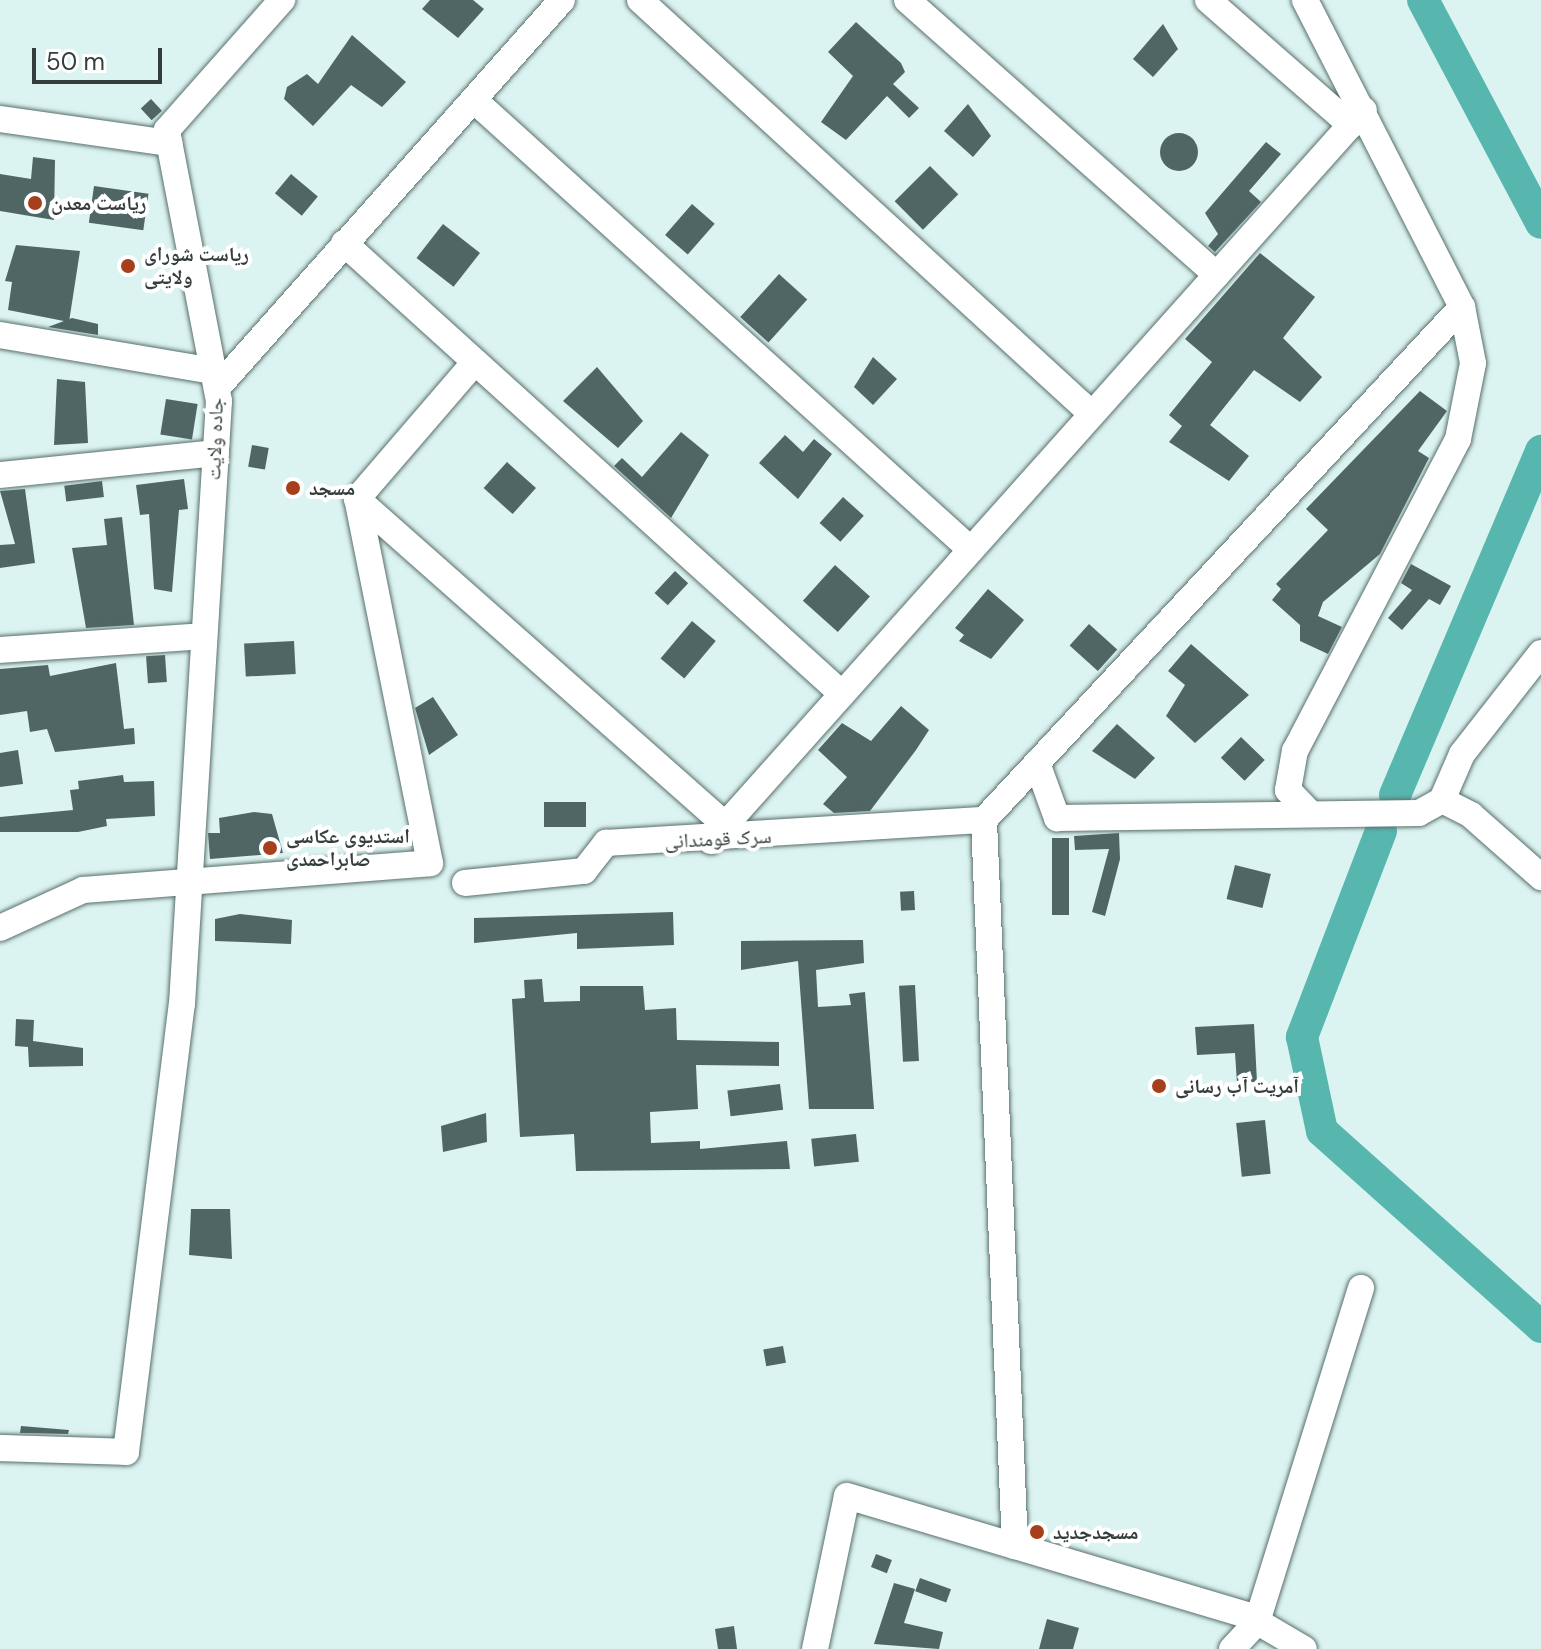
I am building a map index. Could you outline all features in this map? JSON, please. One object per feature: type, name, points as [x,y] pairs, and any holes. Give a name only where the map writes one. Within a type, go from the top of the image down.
[{"type":"street","points":[[0,119],[169,143],[167,130],[282,0]]},
{"type":"street","points":[[0,335],[215,379],[344,243],[562,0]]},
{"type":"street","points":[[640,0],[1092,414]]},
{"type":"street","points":[[907,0],[1217,275]]},
{"type":"street","points":[[1208,0],[1358,118]]},
{"type":"street","points":[[1305,0],[1358,118],[1462,307],[1473,363],[1458,439],[1295,751],[1288,790],[1308,811]]},
{"type":"street","points":[[474,100],[971,550]]},
{"type":"street","points":[[357,499],[718,833],[1358,118]]},
{"type":"street","name":"جاده ولایت","points":[[0,1448],[126,1452],[159,1220],[189,879],[216,453],[215,379],[169,143]]},
{"type":"street","points":[[344,243],[842,694]]},
{"type":"street","points":[[1015,1546],[984,820],[1462,307]]},
{"type":"street","points":[[357,499],[475,362]]},
{"type":"street","points":[[0,475],[216,453]]},
{"type":"street","points":[[0,928],[83,890],[189,879],[430,863],[357,499]]},
{"type":"street","points":[[0,650],[204,636]]},
{"type":"street","points":[[1037,763],[1057,818],[1308,811],[1419,813],[1442,800],[1462,754],[1541,653]]},
{"type":"street","points":[[1442,800],[1471,815],[1541,877]]},
{"type":"street","name":"سرک قومندانی","points":[[465,883],[584,871],[606,843],[718,833],[984,820]]},
{"type":"street","points":[[1232,1649],[1257,1622],[1361,1288]]},
{"type":"street","points":[[815,1649],[847,1496],[1257,1622],[1304,1649]]},
{"type":"building","points":[[430,0],[473,0],[484,9],[458,38],[422,9]]},
{"type":"building","points":[[856,22],[901,63],[905,72],[893,84],[919,108],[909,118],[887,96],[846,140],[821,122],[853,76],[828,52]]},
{"type":"building","points":[[1163,24],[1178,49],[1153,77],[1133,59]]},
{"type":"building","points":[[352,35],[406,82],[382,107],[351,85],[313,126],[284,99],[287,87],[307,74],[318,84]]},
{"type":"building","points":[[151,99],[162,111],[152,120],[141,109]]},
{"type":"building","points":[[968,104],[991,136],[973,157],[944,131]]},
{"type":"building","points":[[1179,133],[1192,139],[1198,152],[1192,165],[1179,171],[1166,165],[1160,152],[1166,139]]},
{"type":"building","points":[[1266,142],[1281,154],[1249,191],[1261,202],[1215,252],[1208,246],[1218,234],[1205,213]]},
{"type":"building","points":[[33,157],[55,160],[54,220],[0,211],[0,174],[31,179]]},
{"type":"building","points":[[930,166],[958,194],[923,230],[895,201]]},
{"type":"building","points":[[291,174],[318,196],[302,216],[275,193]]},
{"type":"building","points":[[94,186],[148,194],[143,230],[89,223]]},
{"type":"building","points":[[692,204],[715,224],[688,255],[665,235]]},
{"type":"building","points":[[443,224],[480,253],[454,287],[417,258]]},
{"type":"building","points":[[16,245],[80,251],[69,322],[8,310],[12,282],[5,281]]},
{"type":"building","points":[[1260,253],[1315,297],[1283,338],[1322,377],[1300,402],[1254,370],[1210,425],[1249,456],[1229,481],[1169,442],[1182,426],[1169,415],[1212,362],[1185,339]]},
{"type":"building","points":[[779,274],[807,299],[768,343],[740,317]]},
{"type":"building","points":[[72,318],[98,324],[98,335],[48,327]]},
{"type":"building","points":[[873,357],[897,379],[873,405],[854,387]]},
{"type":"building","points":[[597,367],[643,421],[618,448],[563,401]]},
{"type":"building","points":[[57,379],[85,382],[88,443],[54,445]]},
{"type":"building","points":[[1420,391],[1447,411],[1418,451],[1429,458],[1380,554],[1323,602],[1318,616],[1342,627],[1328,654],[1300,641],[1300,625],[1272,600],[1281,589],[1276,584],[1328,530],[1306,509]]},
{"type":"building","points":[[166,399],[198,404],[192,440],[160,435]]},
{"type":"building","points":[[681,432],[709,455],[671,518],[614,466],[622,458],[642,477]]},
{"type":"building","points":[[785,435],[803,452],[814,439],[832,454],[798,499],[759,463]]},
{"type":"building","points":[[252,445],[269,448],[265,470],[248,467]]},
{"type":"building","points":[[507,462],[536,488],[513,514],[484,488]]},
{"type":"building","points":[[184,479],[188,509],[179,510],[172,592],[154,589],[149,514],[140,515],[136,485]]},
{"type":"building","points":[[102,481],[104,497],[66,502],[64,486]]},
{"type":"building","points":[[25,489],[35,563],[0,568],[0,545],[15,544],[0,491]]},
{"type":"building","points":[[843,497],[864,516],[840,542],[820,523]]},
{"type":"building","points":[[122,517],[134,625],[86,628],[72,548],[107,545],[104,519]]},
{"type":"building","points":[[1411,564],[1451,586],[1440,605],[1429,599],[1402,630],[1388,618],[1412,590],[1401,583]]},
{"type":"building","points":[[835,565],[870,596],[838,632],[803,601]]},
{"type":"building","points":[[675,571],[688,583],[668,605],[655,593]]},
{"type":"building","points":[[988,589],[1024,620],[991,659],[959,641],[964,635],[955,628]]},
{"type":"building","points":[[692,621],[716,641],[684,678],[661,659]]},
{"type":"building","points":[[1089,624],[1117,649],[1098,671],[1070,646]]},
{"type":"building","points":[[294,641],[296,674],[246,677],[244,644]]},
{"type":"building","points":[[1191,644],[1249,695],[1195,743],[1166,716],[1185,685],[1168,671]]},
{"type":"building","points":[[165,655],[167,682],[148,683],[146,656]]},
{"type":"building","points":[[116,663],[124,729],[134,728],[135,744],[55,752],[47,729],[30,732],[27,711],[0,715],[0,669],[48,665],[50,676]]},
{"type":"building","points":[[433,697],[458,735],[429,755],[415,708]]},
{"type":"building","points":[[901,706],[929,730],[870,811],[834,813],[823,804],[847,777],[818,750],[842,723],[871,741]]},
{"type":"building","points":[[1117,724],[1155,758],[1135,779],[1092,751]]},
{"type":"building","points":[[1241,737],[1265,760],[1245,781],[1221,758]]},
{"type":"building","points":[[18,750],[23,784],[0,787],[0,753]]},
{"type":"building","points":[[123,775],[124,782],[154,781],[155,816],[106,819],[107,826],[78,832],[0,832],[0,817],[73,810],[70,790],[79,789],[78,781]]},
{"type":"building","points":[[544,802],[586,802],[586,827],[544,827]]},
{"type":"building","points":[[254,812],[272,814],[283,853],[210,859],[208,833],[220,833],[219,818]]},
{"type":"building","points":[[1119,833],[1120,859],[1105,916],[1092,912],[1109,849],[1075,850],[1074,836]]},
{"type":"building","points":[[1052,838],[1069,838],[1069,915],[1052,915]]},
{"type":"building","points":[[1235,865],[1271,874],[1262,908],[1227,899]]},
{"type":"building","points":[[914,891],[915,910],[901,911],[900,892]]},
{"type":"building","points":[[673,912],[674,945],[577,949],[577,933],[474,943],[474,918]]},
{"type":"building","points":[[240,914],[292,920],[291,944],[215,941],[215,919]]},
{"type":"building","points":[[863,940],[864,963],[816,970],[818,1007],[851,1005],[849,994],[865,992],[874,1109],[809,1109],[798,961],[741,970],[741,941]]},
{"type":"building","points":[[542,979],[544,1002],[580,1001],[580,986],[643,986],[645,1010],[676,1008],[677,1040],[779,1042],[779,1066],[696,1065],[698,1109],[650,1112],[651,1143],[700,1141],[700,1149],[787,1141],[790,1169],[576,1171],[574,1134],[520,1137],[512,999],[525,998],[524,980]]},
{"type":"building","points":[[915,985],[919,1061],[903,1062],[899,986]]},
{"type":"building","points":[[16,1019],[34,1020],[33,1041],[83,1048],[83,1066],[29,1067],[28,1047],[15,1046]]},
{"type":"building","points":[[1254,1024],[1257,1082],[1237,1083],[1235,1053],[1197,1055],[1195,1027]]},
{"type":"building","points":[[780,1084],[783,1110],[731,1116],[727,1090]]},
{"type":"building","points":[[486,1113],[487,1142],[443,1152],[441,1126]]},
{"type":"building","points":[[1265,1120],[1271,1174],[1242,1177],[1236,1123]]},
{"type":"building","points":[[856,1134],[859,1162],[814,1167],[811,1139]]},
{"type":"building","points":[[191,1209],[230,1209],[232,1259],[189,1255]]},
{"type":"building","points":[[783,1346],[786,1363],[766,1366],[763,1349]]},
{"type":"building","points":[[21,1426],[69,1430],[68,1434],[20,1433]]},
{"type":"building","points":[[876,1554],[892,1560],[887,1573],[871,1567]]},
{"type":"building","points":[[920,1578],[951,1589],[946,1602],[915,1591]]},
{"type":"building","points":[[894,1583],[915,1589],[904,1623],[943,1632],[939,1649],[874,1644]]},
{"type":"building","points":[[1047,1619],[1079,1628],[1073,1649],[1039,1649]]},
{"type":"building","points":[[734,1626],[737,1649],[718,1649],[715,1629]]},
{"type":"waterway","points":[[1423,0],[1541,223]]},
{"type":"waterway","points":[[1395,795],[1541,451]]},
{"type":"waterway","points":[[1381,831],[1302,1037],[1322,1131],[1541,1327]]},
{"type":"place","name":"ریاست معدن","points":[[35,203]]},
{"type":"place","name":"ریاست شورای ولایتی","points":[[128,266]]},
{"type":"place","name":"مسجد","points":[[293,488]]},
{"type":"place","name":"استدیوی عکاسی صابراحمدی","points":[[270,848]]},
{"type":"place","name":"آمریت آب رسانی","points":[[1159,1086]]},
{"type":"place","name":"مسجدجدید","points":[[1037,1532]]}]
